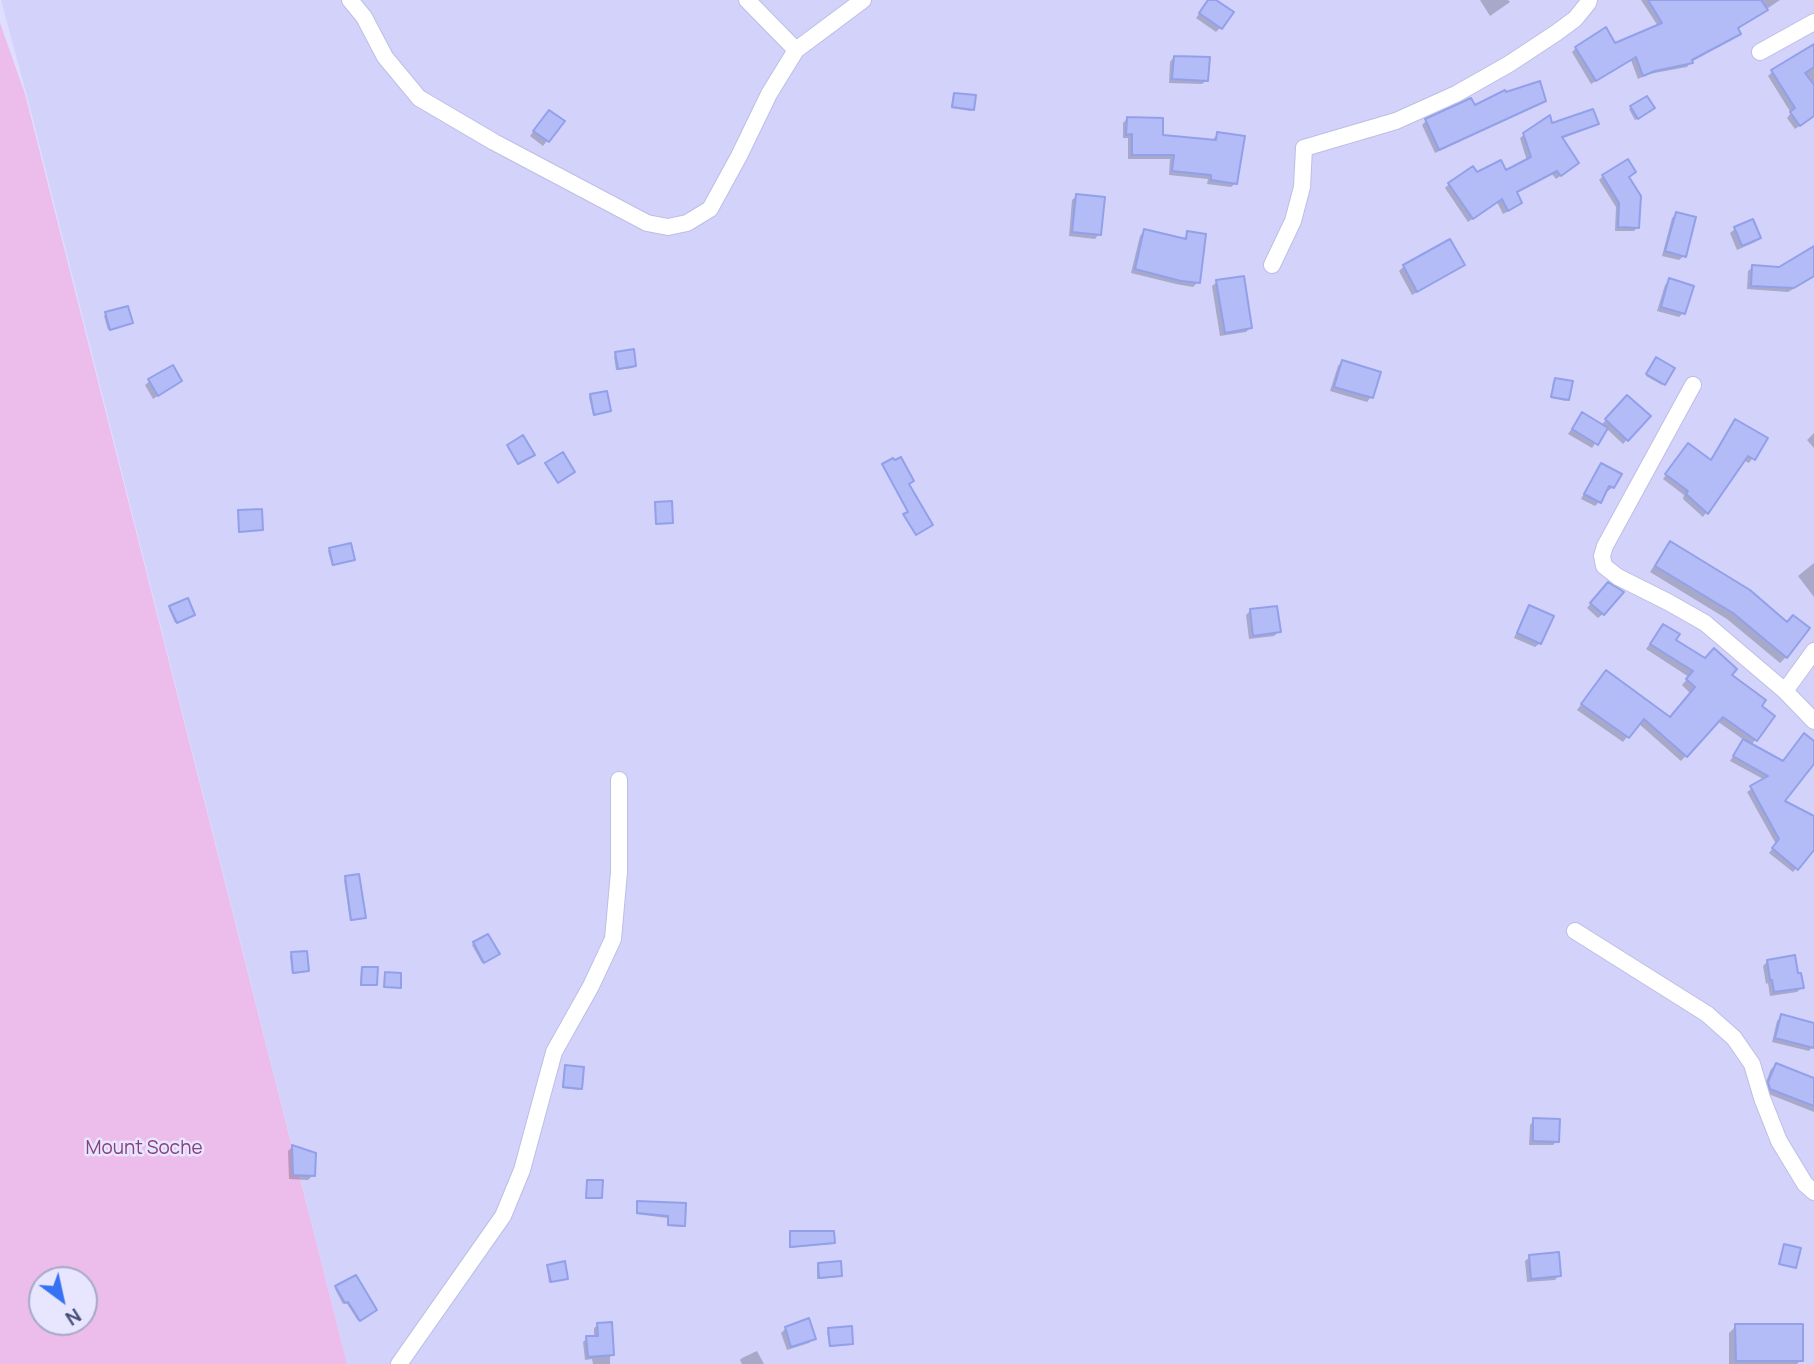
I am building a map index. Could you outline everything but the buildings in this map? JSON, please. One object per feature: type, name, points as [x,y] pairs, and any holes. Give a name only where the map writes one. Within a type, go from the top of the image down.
[{"type":"street","points":[[350,0],[385,57],[419,99],[647,223],[668,227],[687,223],[710,209],[769,94],[796,50],[863,0]]},
{"type":"street","points":[[747,0],[796,50]]},
{"type":"street","points":[[1272,265],[1293,221],[1302,187],[1304,148],[1396,121],[1455,94],[1509,64],[1556,33],[1575,19],[1589,0]]},
{"type":"street","points":[[1760,52],[1814,22]]},
{"type":"street","points":[[1693,385],[1605,546],[1602,556],[1604,566],[1618,578],[1706,624],[1785,691],[1814,721]]},
{"type":"street","points":[[1785,691],[1814,651]]},
{"type":"street","points":[[399,1364],[503,1216],[522,1170],[554,1052],[591,986],[613,939],[620,872],[619,780]]},
{"type":"street","points":[[1575,931],[1707,1014],[1734,1038],[1752,1064],[1779,1141],[1805,1184],[1814,1192]]},
{"type":"shaded area","points":[[1,0],[1814,0],[1814,1364],[347,1364]]},
{"type":"green space","name":"Mount Soche","points":[[0,23],[25,94],[347,1364],[0,1364]]}]
